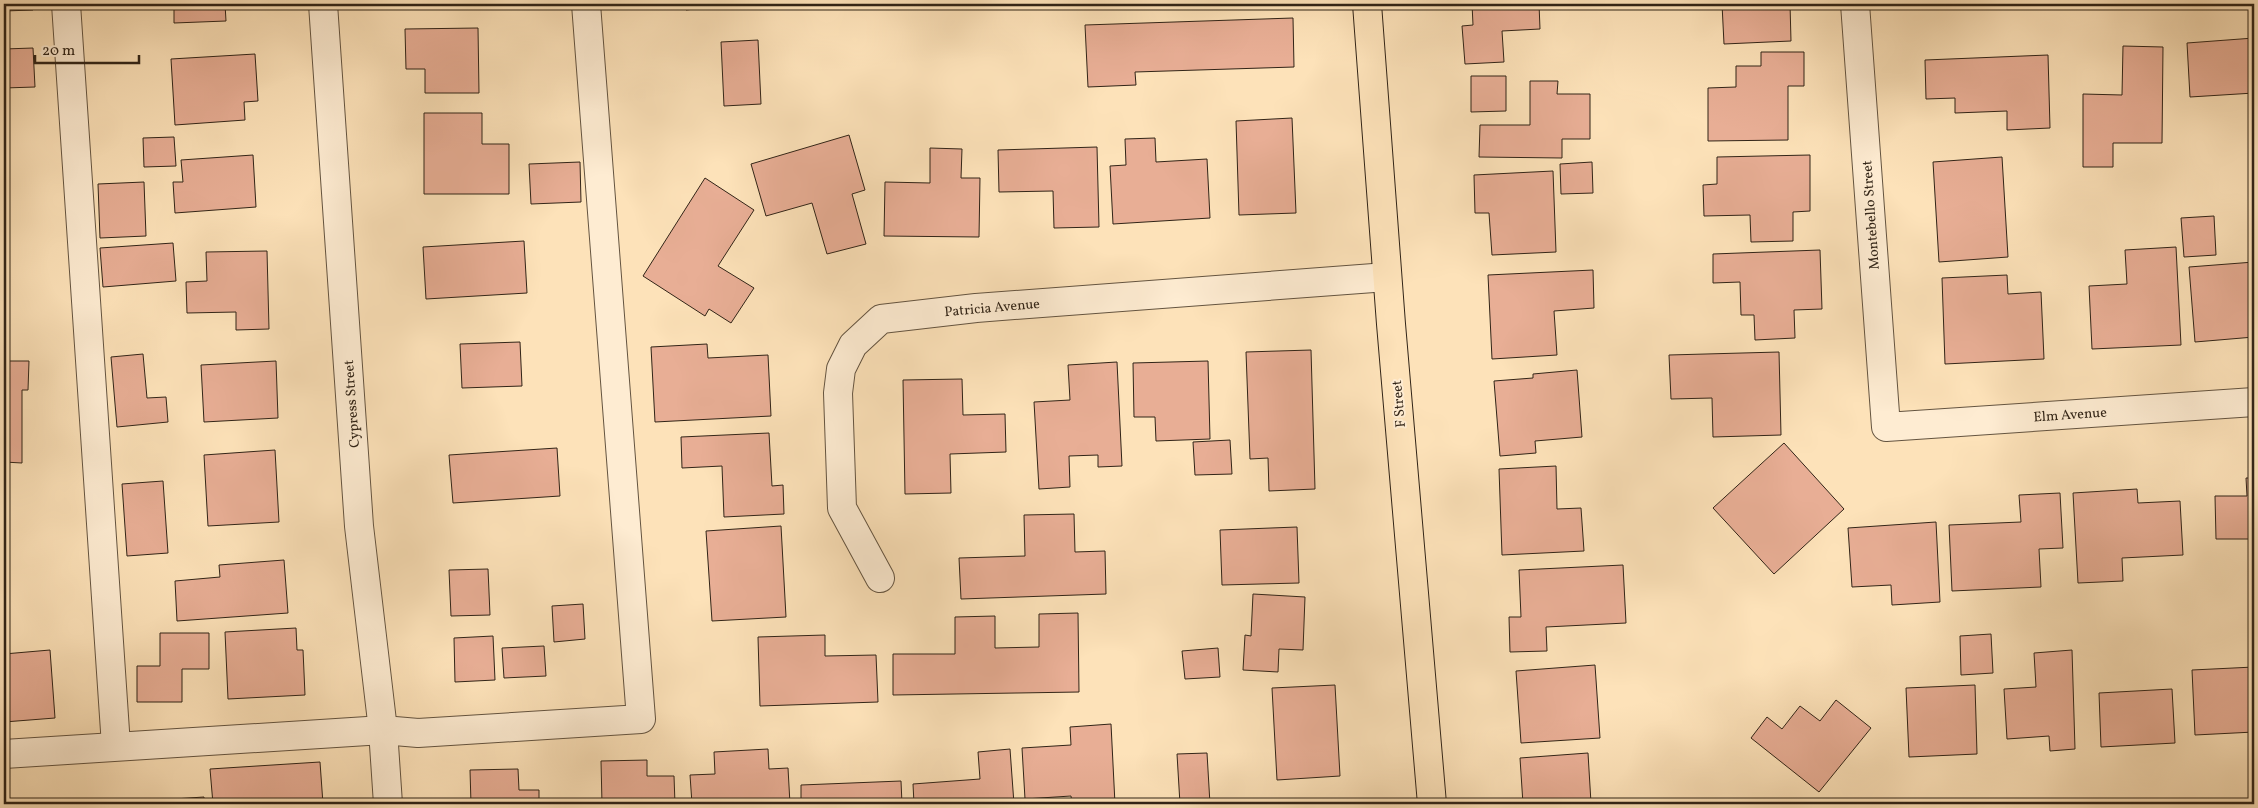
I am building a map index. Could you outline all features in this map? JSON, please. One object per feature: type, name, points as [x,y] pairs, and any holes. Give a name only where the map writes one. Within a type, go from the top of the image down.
[{"type":"main road","name":"F Street","points":[[1367,4],[1387,277],[1432,804]]},
{"type":"street","points":[[66,4],[116,746]]},
{"type":"street","name":"Cypress Street","points":[[323,4],[359,526],[383,730],[388,804]]},
{"type":"street","points":[[4,754],[383,730],[418,733],[641,719],[586,4]]},
{"type":"street","name":"Montebello Street","points":[[1855,4],[1886,427]]},
{"type":"street","name":"Patricia Avenue","points":[[880,578],[842,508],[838,393],[840,369],[853,345],[881,319],[976,308],[1387,277]]},
{"type":"street","name":"Elm Avenue","points":[[1886,427],[2254,402]]},
{"type":"building","points":[[4,4],[33,4],[33,10],[4,11]]},
{"type":"building","points":[[174,4],[225,4],[226,21],[174,23]]},
{"type":"building","points":[[686,4],[739,4],[686,10]]},
{"type":"building","points":[[1472,4],[1539,4],[1540,29],[1502,31],[1504,62],[1465,64],[1462,26],[1473,25]]},
{"type":"building","points":[[1722,4],[1790,4],[1791,41],[1724,44]]},
{"type":"building","points":[[1293,18],[1294,67],[1135,72],[1136,85],[1088,87],[1085,25]]},
{"type":"building","points":[[478,28],[479,93],[425,93],[425,69],[406,69],[405,29]]},
{"type":"building","points":[[2254,38],[2254,93],[2190,97],[2187,43]]},
{"type":"building","points":[[758,40],[761,104],[724,106],[721,42]]},
{"type":"building","points":[[2123,46],[2163,47],[2162,143],[2113,143],[2113,167],[2083,167],[2083,94],[2122,95]]},
{"type":"building","points":[[33,48],[35,87],[4,88],[4,49]]},
{"type":"building","points":[[1761,52],[1804,52],[1804,86],[1788,86],[1788,140],[1708,141],[1708,88],[1736,87],[1736,66],[1761,66]]},
{"type":"building","points":[[255,54],[258,101],[244,102],[245,120],[175,125],[171,59]]},
{"type":"building","points":[[2048,55],[2050,128],[2007,130],[2007,111],[1955,113],[1955,98],[1926,99],[1925,60]]},
{"type":"building","points":[[1471,76],[1506,76],[1506,111],[1471,112]]},
{"type":"building","points":[[1530,81],[1558,81],[1557,94],[1590,94],[1590,139],[1562,139],[1562,158],[1479,157],[1480,125],[1530,125]]},
{"type":"building","points":[[424,113],[482,113],[482,144],[509,144],[509,194],[424,194]]},
{"type":"building","points":[[1292,118],[1296,213],[1239,215],[1236,121]]},
{"type":"building","points":[[849,135],[865,190],[852,194],[866,244],[827,254],[812,203],[766,216],[751,164]]},
{"type":"building","points":[[174,137],[176,166],[144,167],[143,138]]},
{"type":"building","points":[[1155,138],[1156,162],[1207,159],[1210,218],[1113,224],[1110,166],[1126,165],[1125,139]]},
{"type":"building","points":[[1097,147],[1099,227],[1054,228],[1053,191],[999,192],[998,150]]},
{"type":"building","points":[[930,148],[962,149],[961,178],[980,178],[979,237],[884,236],[885,182],[930,183]]},
{"type":"building","points":[[253,155],[256,207],[175,213],[173,182],[183,182],[181,160]]},
{"type":"building","points":[[1810,155],[1810,211],[1793,212],[1793,241],[1751,242],[1750,215],[1704,216],[1703,185],[1717,184],[1717,157]]},
{"type":"building","points":[[2002,157],[2008,257],[1939,262],[1933,162]]},
{"type":"building","points":[[580,162],[581,202],[531,204],[529,164]]},
{"type":"building","points":[[1592,162],[1593,193],[1561,194],[1560,164]]},
{"type":"building","points":[[1553,171],[1556,252],[1492,255],[1489,213],[1475,213],[1474,175]]},
{"type":"building","points":[[705,178],[754,210],[718,266],[754,288],[731,323],[709,309],[705,316],[643,276]]},
{"type":"building","points":[[144,182],[146,236],[100,238],[98,184]]},
{"type":"building","points":[[2214,216],[2216,255],[2184,257],[2181,218]]},
{"type":"building","points":[[524,241],[527,293],[426,299],[423,247]]},
{"type":"building","points":[[173,243],[176,281],[103,287],[100,248]]},
{"type":"building","points":[[2176,247],[2181,345],[2092,349],[2089,286],[2127,284],[2125,250]]},
{"type":"building","points":[[1820,250],[1822,309],[1794,310],[1795,338],[1755,340],[1754,315],[1741,315],[1740,282],[1713,283],[1713,254]]},
{"type":"building","points":[[267,251],[269,329],[236,330],[236,312],[187,313],[186,282],[207,281],[206,252]]},
{"type":"building","points":[[2254,262],[2254,337],[2195,342],[2189,267]]},
{"type":"building","points":[[1593,270],[1594,308],[1554,311],[1557,355],[1492,359],[1488,275]]},
{"type":"building","points":[[2007,275],[2008,294],[2041,292],[2044,359],[1945,364],[1942,278]]},
{"type":"building","points":[[520,342],[522,386],[462,388],[460,344]]},
{"type":"building","points":[[707,344],[708,358],[768,355],[771,416],[655,422],[651,347]]},
{"type":"building","points":[[1311,350],[1315,489],[1269,491],[1268,458],[1250,459],[1246,352]]},
{"type":"building","points":[[1779,352],[1781,435],[1713,437],[1712,398],[1671,399],[1669,355]]},
{"type":"building","points":[[143,354],[147,398],[166,397],[168,422],[117,427],[111,357]]},
{"type":"building","points":[[4,361],[29,361],[28,390],[22,390],[22,463],[4,462]]},
{"type":"building","points":[[276,361],[278,418],[204,422],[201,365]]},
{"type":"building","points":[[1208,361],[1210,439],[1156,441],[1155,417],[1134,417],[1133,363]]},
{"type":"building","points":[[1117,362],[1122,466],[1098,467],[1098,455],[1069,456],[1070,487],[1039,489],[1034,402],[1070,400],[1068,365]]},
{"type":"building","points":[[1577,370],[1582,437],[1535,441],[1536,453],[1500,456],[1494,381],[1533,378],[1533,374]]},
{"type":"building","points":[[962,379],[963,415],[1005,414],[1006,452],[950,454],[951,493],[905,494],[903,380]]},
{"type":"building","points":[[769,433],[772,486],[783,485],[784,514],[724,517],[722,466],[682,468],[681,437]]},
{"type":"building","points":[[1230,440],[1232,474],[1195,475],[1193,442]]},
{"type":"building","points":[[1784,443],[1844,509],[1774,574],[1713,508]]},
{"type":"building","points":[[557,448],[560,496],[453,503],[449,455]]},
{"type":"building","points":[[275,450],[279,522],[208,526],[204,455]]},
{"type":"building","points":[[1556,466],[1557,509],[1581,508],[1584,551],[1502,555],[1499,469]]},
{"type":"building","points":[[2246,478],[2254,478],[2254,556],[2250,556],[2250,539],[2216,539],[2215,496],[2247,496]]},
{"type":"building","points":[[163,481],[168,553],[127,556],[122,484]]},
{"type":"building","points":[[2137,489],[2138,503],[2180,501],[2183,555],[2122,558],[2123,581],[2078,583],[2073,493]]},
{"type":"building","points":[[2060,493],[2063,548],[2039,549],[2041,587],[1952,591],[1949,525],[2021,522],[2019,495]]},
{"type":"building","points":[[1074,514],[1075,552],[1105,551],[1106,594],[961,599],[959,558],[1025,556],[1024,515]]},
{"type":"building","points":[[1936,522],[1940,602],[1892,605],[1891,585],[1852,587],[1848,528]]},
{"type":"building","points":[[781,526],[786,617],[712,621],[706,531]]},
{"type":"building","points":[[1297,527],[1299,583],[1222,585],[1220,530]]},
{"type":"building","points":[[284,560],[288,613],[177,621],[175,581],[220,577],[219,565]]},
{"type":"building","points":[[1623,565],[1626,623],[1546,627],[1547,651],[1510,652],[1509,617],[1521,617],[1519,570]]},
{"type":"building","points":[[488,569],[490,615],[451,616],[449,570]]},
{"type":"building","points":[[1253,594],[1305,597],[1303,650],[1279,649],[1278,672],[1243,670],[1245,635],[1251,636]]},
{"type":"building","points":[[583,604],[585,639],[554,642],[552,606]]},
{"type":"building","points":[[1078,613],[1079,692],[893,695],[893,654],[955,654],[955,617],[995,616],[995,648],[1039,647],[1039,614]]},
{"type":"building","points":[[296,628],[297,650],[303,650],[305,695],[228,699],[225,632]]},
{"type":"building","points":[[160,633],[209,633],[209,669],[182,669],[182,702],[137,702],[137,666],[160,666]]},
{"type":"building","points":[[1991,634],[1993,673],[1961,675],[1960,636]]},
{"type":"building","points":[[825,635],[825,656],[876,655],[878,702],[760,706],[758,637]]},
{"type":"building","points":[[493,636],[495,680],[455,682],[454,638]]},
{"type":"building","points":[[544,646],[546,676],[504,678],[502,648]]},
{"type":"building","points":[[1218,648],[1220,677],[1185,679],[1182,651]]},
{"type":"building","points":[[50,650],[55,718],[4,722],[4,654]]},
{"type":"building","points":[[2072,650],[2075,749],[2050,751],[2049,736],[2007,739],[2004,689],[2036,687],[2034,653]]},
{"type":"building","points":[[1595,665],[1600,738],[1521,743],[1516,671]]},
{"type":"building","points":[[2254,667],[2254,732],[2195,735],[2192,670]]},
{"type":"building","points":[[1335,685],[1340,776],[1277,780],[1272,688]]},
{"type":"building","points":[[1975,685],[1977,754],[1909,757],[1906,688]]},
{"type":"building","points":[[2172,689],[2175,743],[2101,747],[2099,693]]},
{"type":"building","points":[[1836,700],[1871,728],[1819,792],[1751,738],[1767,717],[1782,729],[1800,706],[1820,721]]},
{"type":"building","points":[[1111,724],[1115,804],[1072,804],[1071,796],[1025,799],[1022,748],[1071,745],[1070,727]]},
{"type":"building","points":[[768,749],[769,769],[788,768],[790,804],[692,804],[690,775],[715,774],[714,752]]},
{"type":"building","points":[[1010,749],[1014,804],[914,804],[913,784],[980,779],[978,752]]},
{"type":"building","points":[[1207,753],[1210,804],[1180,804],[1177,754]]},
{"type":"building","points":[[1588,753],[1591,803],[1523,804],[1520,758]]},
{"type":"building","points":[[647,760],[647,776],[674,776],[675,804],[602,804],[601,761]]},
{"type":"building","points":[[320,762],[323,804],[213,804],[210,769]]},
{"type":"building","points":[[518,769],[519,790],[539,790],[539,804],[471,804],[470,770]]},
{"type":"building","points":[[901,781],[902,804],[801,804],[801,785]]},
{"type":"building","points":[[204,797],[204,804],[145,804],[144,801]]}]
